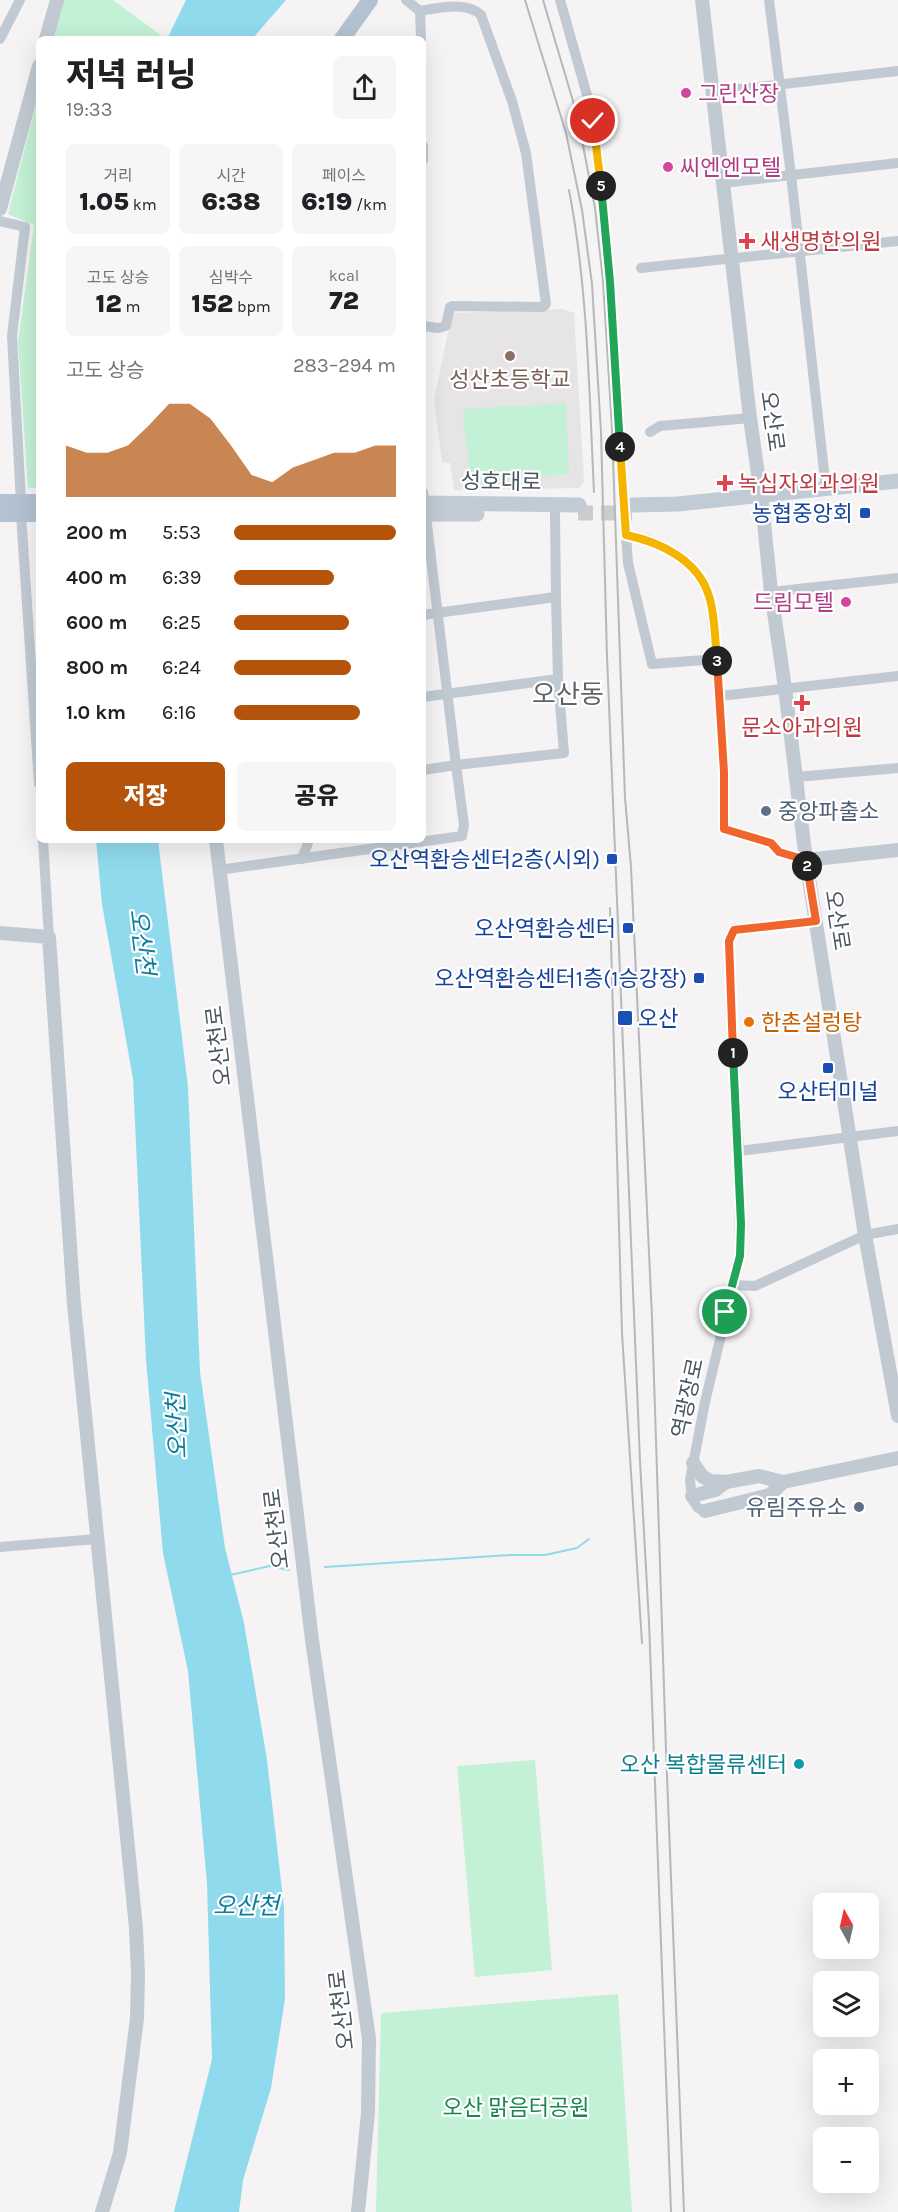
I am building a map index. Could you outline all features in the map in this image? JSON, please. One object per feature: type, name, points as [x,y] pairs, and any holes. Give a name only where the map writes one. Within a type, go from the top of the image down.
[{"type":"main road","points":[[344,36],[370,0]]},
{"type":"main road","points":[[762,499],[898,481]]},
{"type":"main road","points":[[632,509],[898,490]]},
{"type":"main road","points":[[0,502],[30,508]]},
{"type":"main road","name":"성호대로","points":[[426,505],[578,509],[555,513],[426,505]]},
{"type":"main road","points":[[0,514],[30,508]]},
{"type":"street","points":[[0,39],[20,0]]},
{"type":"street","points":[[47,36],[57,0]]},
{"type":"street","points":[[406,0],[420,11],[458,6],[475,9],[482,15],[512,101],[526,153],[546,304],[543,307],[452,306],[446,326],[438,328],[426,326]]},
{"type":"street","points":[[560,0],[591,109],[605,219],[628,563],[652,664],[717,659]]},
{"type":"street","name":"오산로","points":[[702,0],[750,418],[762,499],[771,592],[806,860],[865,1235],[895,1387],[898,1416]]},
{"type":"street","points":[[769,0],[826,489]]},
{"type":"street","points":[[420,11],[421,36]]},
{"type":"street","points":[[713,92],[898,71]]},
{"type":"street","points":[[0,209],[36,77]]},
{"type":"street","points":[[723,183],[898,163]]},
{"type":"street","points":[[0,220],[25,227],[12,336],[30,508],[36,692]]},
{"type":"street","points":[[641,268],[898,241]]},
{"type":"street","points":[[650,432],[660,426],[750,418]]},
{"type":"street","points":[[426,770],[564,753],[558,679],[555,513]]},
{"type":"street","points":[[426,523],[464,825],[462,836],[426,841]]},
{"type":"street","points":[[626,535],[646,539],[670,550],[696,572],[710,597],[720,696],[724,829],[771,843],[779,852],[806,860],[898,850]]},
{"type":"street","points":[[771,592],[898,578]]},
{"type":"street","points":[[426,615],[556,597]]},
{"type":"street","points":[[720,696],[898,676]]},
{"type":"street","points":[[426,697],[558,679]]},
{"type":"street","points":[[796,777],[898,768]]},
{"type":"street","points":[[43,843],[74,1304],[135,1917],[138,1974],[137,2018],[120,2153],[102,2212]]},
{"type":"street","name":"오산천로","points":[[216,843],[312,1640],[369,2039],[368,2113],[358,2212]]},
{"type":"street","points":[[302,859],[308,843]]},
{"type":"street","points":[[219,870],[413,843]]},
{"type":"street","name":"역광장로","points":[[692,1496],[690,1480],[705,1402],[740,1256],[739,1151],[731,1026],[729,941],[734,930],[816,921]]},
{"type":"street","points":[[0,933],[49,937]]},
{"type":"street","points":[[739,1151],[898,1131]]},
{"type":"street","points":[[734,1285],[755,1286],[865,1235],[898,1229]]},
{"type":"street","points":[[693,1463],[702,1476],[710,1481],[726,1482],[759,1476],[783,1482],[898,1458]]},
{"type":"street","points":[[726,1482],[715,1490],[692,1496],[698,1508],[705,1511],[770,1495],[783,1482]]},
{"type":"street","points":[[0,1547],[97,1539]]},
{"type":"shaded area","name":"성산초등학교","points":[[563,309],[574,313],[584,481],[580,488],[454,490],[450,463],[442,462],[434,400],[452,313]]},
{"type":"green space","points":[[63,0],[113,0],[162,36],[54,36]]},
{"type":"green space","points":[[36,105],[36,488],[28,488],[18,342],[34,225],[8,214]]},
{"type":"green space","points":[[566,403],[569,474],[472,482],[463,420],[465,409]]},
{"type":"green space","points":[[535,1760],[552,1970],[475,1977],[457,1766]]},
{"type":"green space","name":"오산 맑음터공원","points":[[618,1994],[632,2212],[376,2212],[381,2013]]},
{"type":"water","points":[[186,0],[286,0],[255,36],[168,36]]},
{"type":"water","name":"오산천","points":[[96,843],[158,843],[188,1087],[200,1372],[225,1548],[244,1623],[267,1760],[284,1907],[285,1999],[271,2088],[243,2180],[239,2212],[174,2212],[212,2059],[207,1883],[188,1671],[163,1553],[146,1360],[133,1079],[102,904]]},
{"type":"waterway","points":[[325,1567],[510,1555],[545,1555],[577,1548],[589,1539]]},
{"type":"waterway","points":[[230,1575],[270,1566],[289,1570]]},
{"type":"tunnel","points":[[578,513],[632,513]]},
{"type":"railway","points":[[525,0],[566,133],[582,210],[592,284],[601,432],[607,656],[640,1461],[649,1622],[671,2212]]},
{"type":"railway","points":[[543,0],[581,135],[595,208],[603,281],[612,429],[625,798],[631,867],[652,1317],[684,2212]]},
{"type":"railway","points":[[569,190],[584,302],[594,492]]},
{"type":"railway","points":[[610,908],[622,1333],[642,1643]]},
{"type":"place","name":"그린산장","points":[[686,93]]},
{"type":"place","name":"씨엔엔모텔","points":[[668,167]]},
{"type":"place","name":"새생명한의원","points":[[747,241]]},
{"type":"place","name":"성산초등학교","points":[[510,356]]},
{"type":"place","name":"녹십자외과의원","points":[[725,483]]},
{"type":"place","name":"농협중앙회","points":[[865,513]]},
{"type":"place","name":"드림모텔","points":[[846,602]]},
{"type":"place","name":"문소아과의원","points":[[802,703]]},
{"type":"place","name":"중앙파출소","points":[[766,811]]},
{"type":"place","name":"오산역환승센터2층(시외)","points":[[612,859]]},
{"type":"place","name":"오산역환승센터","points":[[628,928]]},
{"type":"place","name":"오산역환승센터1층(1승강장)","points":[[699,978]]},
{"type":"place","name":"오산","points":[[625,1018]]},
{"type":"place","name":"한촌설렁탕","points":[[749,1022]]},
{"type":"place","name":"오산터미널","points":[[828,1068]]},
{"type":"place","name":"유림주유소","points":[[859,1507]]},
{"type":"place","name":"오산 복합물류센터","points":[[799,1764]]},
{"type":"district","name":"오산동","points":[[568,694]]},
{"type":"route","points":[[593,121],[605,219],[626,535],[646,539],[670,550],[696,572],[705,586],[710,597],[720,696],[724,829],[771,843],[779,852],[806,860],[816,921],[734,930],[729,941],[741,1224],[740,1256],[725,1312]]}]
